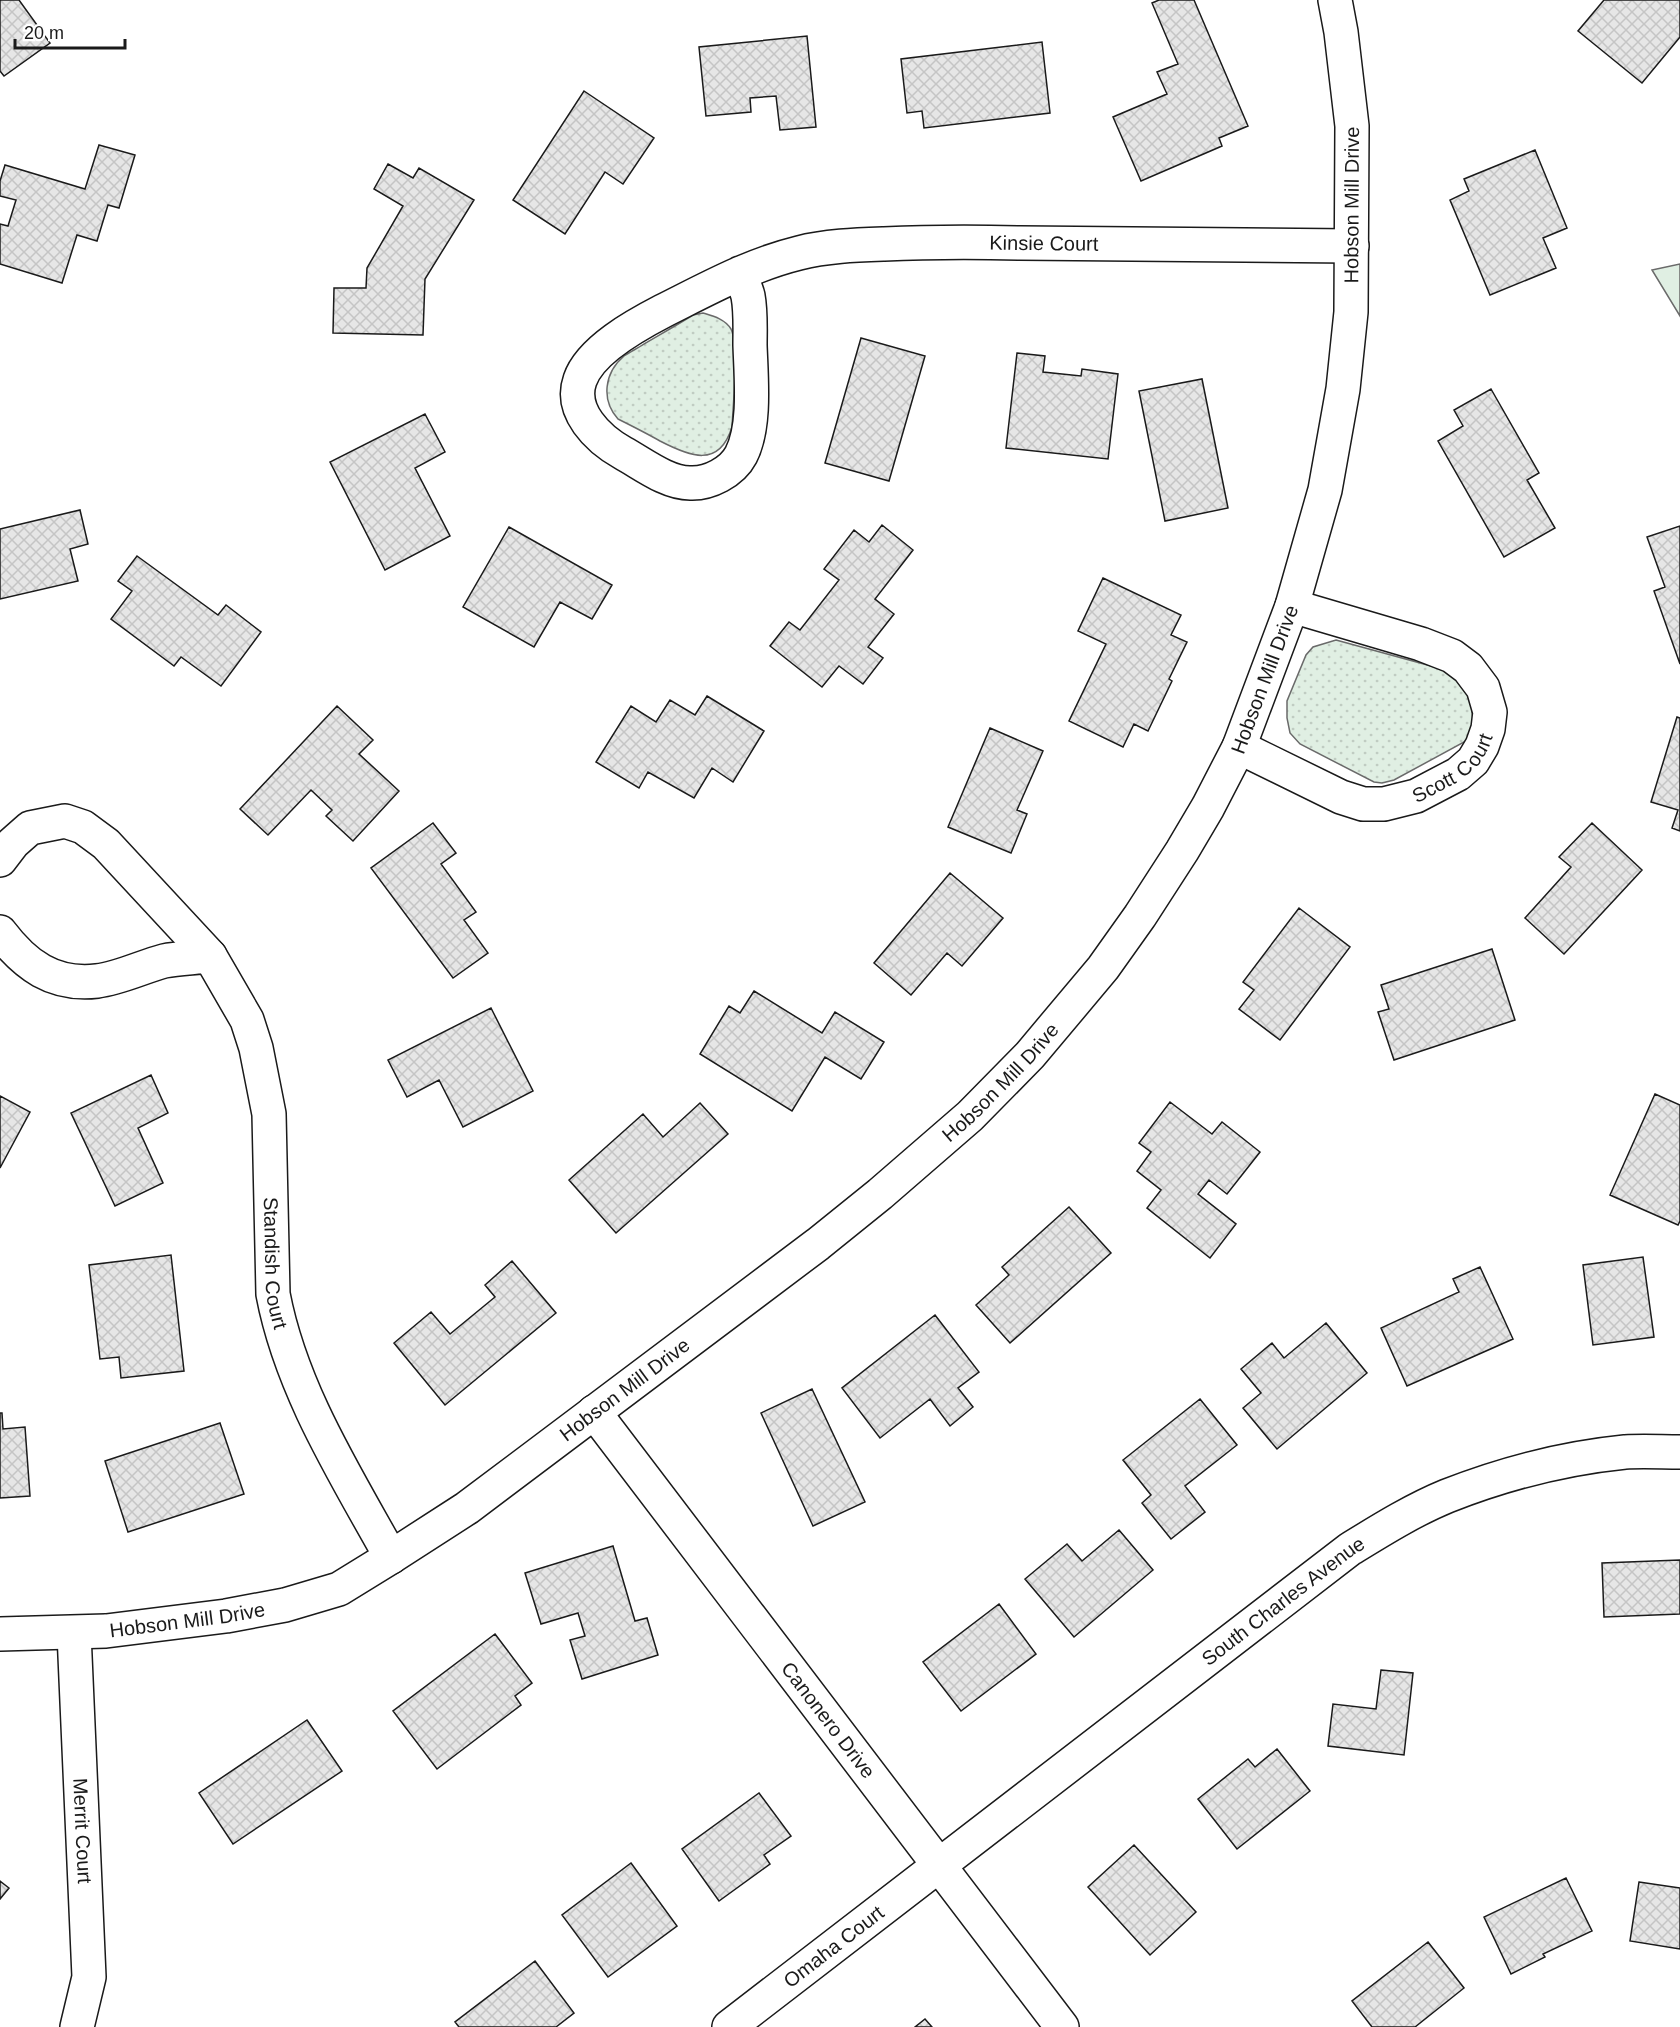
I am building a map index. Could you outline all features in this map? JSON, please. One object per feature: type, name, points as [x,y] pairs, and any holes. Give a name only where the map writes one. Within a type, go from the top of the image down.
[{"type":"street","name":"Hobson Mill Drive","points":[[0,1634],[106,1631],[226,1616],[285,1605],[339,1588],[392,1557],[467,1508],[818,1244],[880,1194],[970,1116],[1030,1055],[1103,968],[1140,916],[1192,833],[1239,747],[1292,606],[1324,490],[1343,389],[1351,312],[1352,126],[1335,0]]},
{"type":"street","name":"Kinsie Court","points":[[740,273],[748,296],[750,316],[751,401],[748,434],[741,455],[729,469],[712,479],[692,484],[676,482],[616,449],[598,434],[584,419],[577,399],[579,382],[586,365],[601,351],[643,321],[740,273],[802,252],[855,245],[949,242],[1352,246]]},
{"type":"street","name":"Scott Court","points":[[1239,747],[1341,797],[1363,804],[1384,804],[1416,796],[1458,774],[1473,761],[1485,738],[1490,712],[1483,688],[1468,668],[1452,656],[1421,644],[1292,606]]},
{"type":"street","name":"Standish Court","points":[[0,860],[13,843],[30,828],[65,821],[83,827],[106,844],[210,956],[247,1020],[256,1048],[269,1114],[273,1294],[287,1349],[331,1446],[392,1557]]},
{"type":"street","points":[[0,932],[18,956],[42,973],[66,980],[97,981],[166,960],[210,956]]},
{"type":"street","name":"Canonero Drive","points":[[594,1412],[1062,2027]]},
{"type":"street","name":"South Charles Avenue","points":[[939,1866],[1350,1549],[1395,1522],[1446,1496],[1539,1467],[1578,1458],[1627,1452],[1680,1452]]},
{"type":"street","name":"Merrit Court","points":[[74,1633],[89,1977],[77,2027]]},
{"type":"street","name":"Omaha Court","points":[[729,2027],[939,1866]]},
{"type":"green space","points":[[1680,264],[1680,316],[1652,270]]},
{"type":"green space","points":[[703,313],[722,320],[731,329],[735,362],[732,427],[719,449],[711,454],[702,455],[682,451],[618,419],[609,404],[607,387],[612,370],[624,356],[693,315]]},
{"type":"green space","points":[[1336,640],[1453,672],[1470,694],[1473,720],[1470,735],[1466,741],[1394,780],[1382,783],[1374,782],[1300,744],[1290,733],[1287,701],[1306,655],[1313,647]]},
{"type":"building","points":[[0,0],[19,0],[50,43],[4,76],[0,71]]},
{"type":"building","points":[[1159,0],[1194,0],[1248,126],[1219,138],[1222,146],[1141,181],[1113,117],[1167,94],[1157,72],[1178,64],[1152,3]]},
{"type":"building","points":[[1604,0],[1680,0],[1680,37],[1642,83],[1578,31]]},
{"type":"building","points":[[807,36],[816,127],[780,130],[776,96],[750,98],[751,112],[706,116],[699,47]]},
{"type":"building","points":[[1042,42],[1050,113],[924,128],[922,111],[907,113],[901,59]]},
{"type":"building","points":[[584,91],[654,138],[623,184],[605,172],[565,234],[513,200]]},
{"type":"building","points":[[99,145],[135,155],[119,208],[108,205],[97,241],[77,235],[62,283],[0,264],[0,224],[8,226],[16,200],[0,196],[0,181],[5,165],[85,189]]},
{"type":"building","points":[[1535,150],[1567,228],[1543,238],[1556,268],[1490,295],[1450,200],[1469,191],[1464,179]]},
{"type":"building","points":[[388,164],[413,178],[419,168],[474,200],[425,279],[423,335],[333,333],[334,288],[366,288],[367,268],[403,206],[374,189]]},
{"type":"building","points":[[861,338],[925,356],[889,481],[825,463]]},
{"type":"building","points":[[1017,353],[1045,356],[1043,372],[1081,376],[1082,369],[1118,374],[1108,459],[1006,448]]},
{"type":"building","points":[[1202,379],[1228,508],[1165,521],[1139,391]]},
{"type":"building","points":[[1491,389],[1539,473],[1527,480],[1555,528],[1504,557],[1438,441],[1463,426],[1454,410]]},
{"type":"building","points":[[425,414],[445,452],[415,468],[450,536],[385,570],[330,462]]},
{"type":"building","points":[[80,510],[88,544],[70,549],[78,581],[0,599],[0,529]]},
{"type":"building","points":[[882,525],[913,550],[875,599],[894,614],[868,647],[883,658],[863,684],[839,666],[822,687],[770,646],[789,622],[800,630],[839,580],[824,569],[854,530],[869,542]]},
{"type":"building","points":[[1680,526],[1680,664],[1654,591],[1665,587],[1647,537]]},
{"type":"building","points":[[509,527],[612,585],[592,619],[560,602],[534,647],[463,607]]},
{"type":"building","points":[[137,556],[218,615],[226,605],[261,632],[221,686],[181,657],[174,666],[111,619],[132,591],[118,581]]},
{"type":"building","points":[[1103,578],[1181,615],[1171,635],[1187,642],[1169,679],[1172,681],[1148,731],[1134,724],[1123,747],[1069,721],[1106,644],[1078,631]]},
{"type":"building","points":[[707,696],[764,731],[733,782],[712,768],[694,798],[648,772],[639,788],[596,762],[631,706],[656,722],[670,700],[695,715]]},
{"type":"building","points":[[337,706],[373,740],[359,754],[399,791],[353,841],[326,816],[332,810],[311,790],[268,835],[240,809]]},
{"type":"building","points":[[1677,717],[1680,718],[1680,831],[1672,828],[1678,810],[1651,802]]},
{"type":"building","points":[[990,728],[1043,751],[1017,810],[1027,814],[1011,853],[948,827]]},
{"type":"building","points":[[433,823],[456,853],[441,864],[476,912],[464,920],[488,953],[453,978],[371,868]]},
{"type":"building","points":[[1592,823],[1642,870],[1564,954],[1525,918],[1571,867],[1559,857]]},
{"type":"building","points":[[950,873],[1003,918],[962,966],[947,953],[911,995],[874,963]]},
{"type":"building","points":[[1299,908],[1350,947],[1280,1040],[1239,1009],[1254,990],[1243,982]]},
{"type":"building","points":[[1492,949],[1515,1020],[1394,1060],[1378,1012],[1389,1009],[1381,985]]},
{"type":"building","points":[[754,991],[822,1033],[835,1012],[884,1042],[861,1079],[825,1057],[792,1111],[700,1054],[729,1006],[740,1013]]},
{"type":"building","points":[[491,1008],[533,1091],[463,1127],[439,1080],[407,1097],[388,1060]]},
{"type":"building","points":[[151,1075],[168,1113],[138,1128],[163,1183],[115,1206],[71,1113]]},
{"type":"building","points":[[1655,1094],[1680,1105],[1680,1221],[1678,1225],[1610,1195]]},
{"type":"building","points":[[0,1096],[30,1112],[0,1168]]},
{"type":"building","points":[[1170,1102],[1212,1134],[1222,1122],[1260,1152],[1227,1194],[1209,1180],[1198,1194],[1236,1224],[1210,1258],[1147,1208],[1161,1190],[1137,1171],[1151,1152],[1139,1143]]},
{"type":"building","points":[[700,1103],[728,1134],[616,1233],[569,1180],[643,1114],[663,1137]]},
{"type":"building","points":[[1069,1207],[1111,1253],[1010,1343],[976,1305],[1009,1275],[1002,1267]]},
{"type":"building","points":[[171,1255],[184,1371],[121,1378],[119,1357],[100,1359],[89,1265]]},
{"type":"building","points":[[1643,1257],[1654,1337],[1593,1345],[1583,1265]]},
{"type":"building","points":[[512,1261],[556,1313],[445,1405],[394,1343],[431,1312],[450,1334],[495,1297],[485,1285]]},
{"type":"building","points":[[1480,1267],[1513,1339],[1407,1386],[1381,1328],[1459,1292],[1453,1279]]},
{"type":"building","points":[[935,1315],[979,1372],[958,1388],[973,1407],[950,1426],[930,1399],[880,1438],[842,1388]]},
{"type":"building","points":[[1326,1323],[1367,1373],[1277,1449],[1243,1408],[1261,1393],[1241,1369],[1272,1343],[1284,1358]]},
{"type":"building","points":[[812,1389],[865,1502],[813,1526],[761,1413]]},
{"type":"building","points":[[1200,1399],[1237,1445],[1185,1486],[1205,1512],[1171,1539],[1142,1503],[1151,1495],[1123,1460]]},
{"type":"building","points":[[0,1413],[2,1413],[3,1429],[25,1427],[30,1496],[0,1498]]},
{"type":"building","points":[[220,1423],[244,1494],[128,1532],[105,1461]]},
{"type":"building","points":[[1119,1530],[1153,1570],[1074,1637],[1025,1579],[1067,1544],[1082,1561]]},
{"type":"building","points":[[613,1546],[635,1621],[647,1618],[658,1655],[582,1679],[570,1640],[585,1636],[578,1613],[541,1624],[525,1573]]},
{"type":"building","points":[[1680,1560],[1680,1614],[1604,1617],[1602,1563]]},
{"type":"building","points":[[999,1604],[1036,1654],[961,1711],[923,1662]]},
{"type":"building","points":[[495,1634],[532,1683],[515,1696],[521,1705],[437,1769],[393,1711]]},
{"type":"building","points":[[1381,1670],[1413,1673],[1404,1755],[1328,1746],[1333,1704],[1376,1709]]},
{"type":"building","points":[[307,1720],[342,1771],[233,1844],[199,1793]]},
{"type":"building","points":[[1277,1749],[1310,1791],[1237,1849],[1198,1799],[1248,1759],[1255,1767]]},
{"type":"building","points":[[759,1793],[791,1836],[764,1855],[770,1864],[719,1901],[682,1849]]},
{"type":"building","points":[[1134,1845],[1196,1912],[1150,1955],[1088,1887]]},
{"type":"building","points":[[631,1863],[677,1926],[608,1977],[562,1915]]},
{"type":"building","points":[[1566,1878],[1592,1931],[1543,1954],[1545,1957],[1511,1974],[1484,1917]]},
{"type":"building","points":[[0,1881],[9,1888],[0,1899]]},
{"type":"building","points":[[1639,1882],[1680,1888],[1680,1949],[1630,1941]]},
{"type":"building","points":[[1428,1942],[1464,1988],[1415,2027],[1372,2027],[1352,2001]]},
{"type":"building","points":[[535,1961],[574,2013],[556,2027],[459,2027],[455,2022]]},
{"type":"building","points":[[925,2019],[932,2027],[915,2027]]}]
